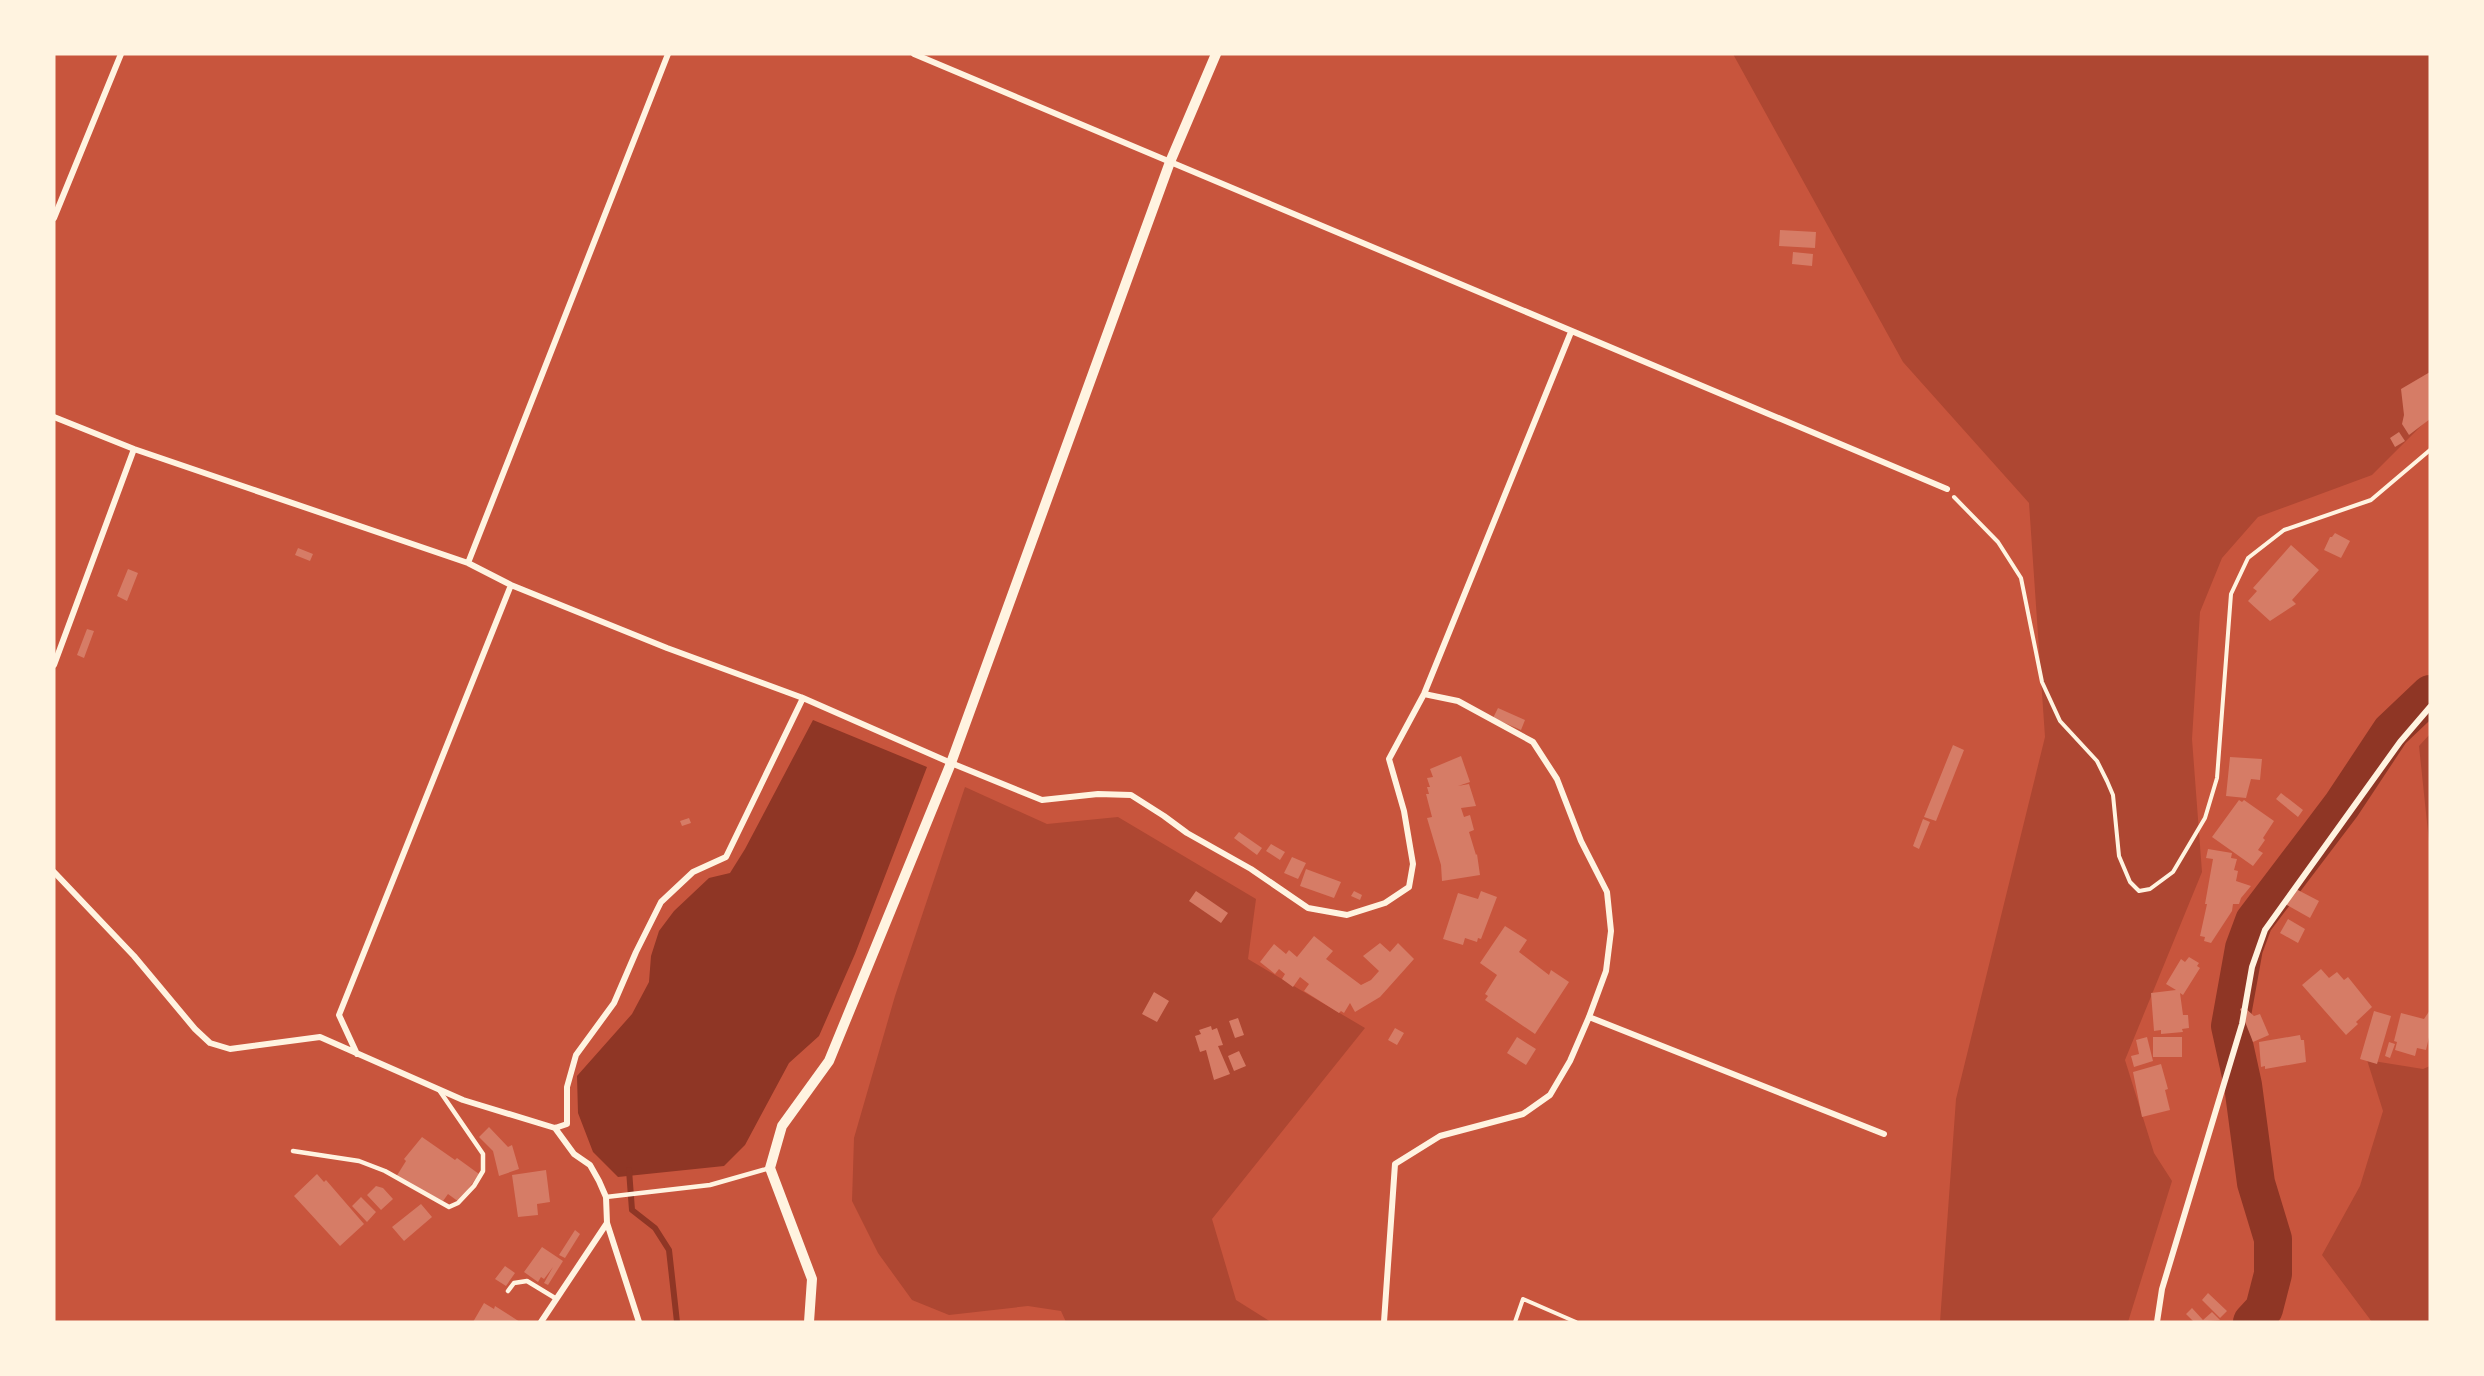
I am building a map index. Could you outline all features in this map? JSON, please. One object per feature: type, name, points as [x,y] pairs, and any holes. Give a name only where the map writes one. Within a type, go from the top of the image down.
[{"type":"street","points":[[54,218],[121,54]]},
{"type":"street","points":[[468,563],[668,54]]},
{"type":"street","points":[[914,54],[1947,489]]},
{"type":"street","points":[[809,1322],[812,1279],[770,1168],[782,1126],[829,1061],[951,764],[1170,162],[1216,54]]},
{"type":"street","points":[[54,417],[134,449],[468,563],[511,585],[667,648],[802,698],[951,764],[1042,800],[1098,794],[1131,795],[1187,833],[1251,869],[1308,908],[1347,915],[1385,903],[1409,887],[1413,864],[1404,811],[1389,759],[1424,694],[1571,332]]},
{"type":"street","points":[[54,665],[134,449]]},
{"type":"street","points":[[357,1054],[339,1015],[511,585]]},
{"type":"street","points":[[1384,1322],[1395,1164],[1440,1136],[1523,1114],[1550,1095],[1570,1061],[1589,1017],[1606,971],[1611,931],[1607,892],[1581,841],[1557,779],[1533,742],[1458,701],[1424,694]]},
{"type":"street","points":[[54,872],[134,956],[195,1029],[210,1043],[230,1049],[320,1037],[463,1100],[555,1128],[567,1124],[567,1087],[576,1055],[614,1003],[661,902],[693,872],[726,857],[802,698]]},
{"type":"street","points":[[2157,1322],[2162,1289],[2242,1024],[2252,967],[2265,930],[2400,742],[2430,706]]},
{"type":"street","points":[[1589,1017],[1884,1134]]},
{"type":"street","points":[[555,1128],[574,1154],[590,1165],[606,1197],[607,1222],[639,1322]]},
{"type":"street","points":[[541,1322],[607,1222]]},
{"type":"lane","points":[[293,1152],[368,1164],[408,1182],[449,1207],[458,1203],[474,1186],[483,1171],[483,1154],[439,1090]]},
{"type":"lane","points":[[606,1197],[710,1185],[770,1168]]},
{"type":"lane","points":[[508,1291],[514,1283],[527,1281],[555,1298]]},
{"type":"path","points":[[1947,489],[1998,542],[2021,578],[2042,682],[2060,721],[2097,761],[2110,788],[2113,795],[2119,856],[2130,882],[2139,891],[2150,889],[2173,873],[2205,818],[2217,778],[2231,594],[2248,558],[2284,530],[2371,500],[2430,450]]},
{"type":"path","points":[[1515,1322],[1523,1299],[1576,1322]]},
{"type":"shaded area","points":[[1733,54],[2430,54],[2430,372],[2421,385],[2428,419],[2372,475],[2258,517],[2222,558],[2200,612],[2192,739],[2202,872],[2125,1060],[2154,1153],[2172,1181],[2128,1322],[1940,1322],[1956,1099],[2045,737],[2029,503],[1903,362]]},
{"type":"shaded area","points":[[813,720],[927,767],[855,954],[819,1036],[789,1063],[745,1145],[724,1166],[618,1177],[593,1152],[578,1113],[577,1076],[632,1014],[649,982],[651,956],[659,931],[674,911],[709,878],[730,873]]},
{"type":"shaded area","points":[[2430,734],[2430,851],[2419,746]]},
{"type":"shaded area","points":[[965,787],[1047,824],[1118,817],[1256,899],[1248,959],[1365,1028],[1212,1219],[1236,1300],[1271,1322],[1066,1322],[1061,1311],[1028,1306],[949,1315],[912,1300],[878,1253],[852,1201],[854,1138],[895,996]]},
{"type":"shaded area","points":[[2367,1060],[2423,1069],[2430,1066],[2430,1322],[2372,1322],[2322,1255],[2360,1186],[2383,1111]]},
{"type":"building","points":[[1780,230],[1816,232],[1815,248],[1779,246]]},
{"type":"building","points":[[1793,252],[1813,254],[1812,266],[1792,264]]},
{"type":"building","points":[[2430,372],[2430,419],[2409,435],[2402,424],[2404,415],[2401,389]]},
{"type":"building","points":[[2399,432],[2405,441],[2395,447],[2390,438]]},
{"type":"building","points":[[2335,533],[2350,541],[2341,558],[2324,550],[2330,537]]},
{"type":"building","points":[[2291,545],[2319,570],[2292,600],[2296,604],[2270,621],[2248,601],[2257,591],[2253,588]]},
{"type":"building","points":[[298,548],[313,554],[310,561],[295,555]]},
{"type":"building","points":[[128,569],[138,573],[127,601],[117,596]]},
{"type":"building","points":[[87,629],[94,631],[84,658],[77,655]]},
{"type":"building","points":[[1498,708],[1525,720],[1521,730],[1493,718]]},
{"type":"building","points":[[1953,745],[1964,750],[1936,821],[1924,817]]},
{"type":"building","points":[[1461,756],[1470,782],[1458,786],[1469,784],[1476,806],[1461,808],[1464,817],[1470,815],[1474,830],[1469,832],[1477,854],[1480,875],[1442,881],[1441,865],[1427,818],[1432,817],[1426,794],[1429,794],[1427,787],[1430,787],[1427,778],[1433,777],[1430,769]]},
{"type":"building","points":[[2230,757],[2262,759],[2260,780],[2251,779],[2246,798],[2226,796]]},
{"type":"building","points":[[2281,793],[2303,810],[2298,817],[2276,799]]},
{"type":"building","points":[[2239,800],[2242,802],[2244,800],[2274,821],[2258,850],[2263,853],[2253,866],[2212,837]]},
{"type":"building","points":[[689,818],[691,823],[682,826],[680,821]]},
{"type":"building","points":[[1923,819],[1930,822],[1919,849],[1913,846]]},
{"type":"building","points":[[1239,832],[1262,848],[1257,855],[1234,838]]},
{"type":"building","points":[[1271,844],[1285,852],[1280,860],[1266,851]]},
{"type":"building","points":[[2208,849],[2232,853],[2231,858],[2237,859],[2234,870],[2238,871],[2236,881],[2251,886],[2239,904],[2233,904],[2232,911],[2211,943],[2204,941],[2205,937],[2200,936],[2213,859],[2206,858]]},
{"type":"building","points":[[1292,857],[1306,863],[1298,879],[1284,873]]},
{"type":"building","points":[[1306,869],[1341,882],[1334,898],[1300,886]]},
{"type":"building","points":[[2294,888],[2319,901],[2310,918],[2285,904]]},
{"type":"building","points":[[1196,891],[1228,913],[1221,923],[1189,901]]},
{"type":"building","points":[[1354,891],[1362,895],[1360,900],[1351,896]]},
{"type":"building","points":[[1481,891],[1497,897],[1481,939],[1478,938],[1477,942],[1465,938],[1463,945],[1443,939],[1458,893],[1478,899]]},
{"type":"building","points":[[2288,919],[2305,929],[2298,943],[2280,933]]},
{"type":"building","points":[[1505,926],[1527,940],[1519,952],[1549,975],[1551,970],[1569,982],[1535,1034],[1485,1000],[1488,996],[1485,994],[1497,975],[1480,963]]},
{"type":"building","points":[[1314,936],[1333,951],[1326,959],[1361,985],[1371,980],[1379,971],[1363,956],[1380,943],[1390,952],[1398,943],[1414,959],[1380,997],[1355,1012],[1350,1003],[1344,1013],[1341,1011],[1339,1013],[1304,991],[1309,984],[1300,977],[1293,987],[1282,979],[1285,974],[1279,969],[1275,974],[1260,962],[1274,944],[1286,954],[1289,950],[1297,957]]},
{"type":"building","points":[[2189,957],[2199,963],[2197,966],[2200,968],[2183,995],[2180,993],[2183,1015],[2188,1015],[2189,1028],[2182,1029],[2183,1032],[2161,1034],[2161,1030],[2154,1031],[2151,993],[2176,990],[2166,984],[2181,959],[2185,962]]},
{"type":"building","points":[[2321,969],[2329,978],[2337,972],[2344,980],[2348,977],[2372,1007],[2346,1035],[2302,985]]},
{"type":"building","points":[[1154,992],[1169,1001],[1157,1022],[1142,1014]]},
{"type":"building","points":[[2244,1007],[2254,1016],[2260,1014],[2269,1035],[2253,1042],[2240,1009]]},
{"type":"building","points":[[2430,1010],[2430,1033],[2426,1050],[2417,1048],[2415,1056],[2395,1050],[2397,1042],[2394,1041],[2401,1013],[2424,1019]]},
{"type":"building","points":[[2374,1011],[2391,1016],[2377,1064],[2360,1059]]},
{"type":"building","points":[[1238,1018],[1244,1035],[1235,1038],[1229,1021]]},
{"type":"building","points":[[1211,1026],[1212,1030],[1217,1028],[1223,1045],[1218,1046],[1230,1074],[1214,1080],[1206,1050],[1200,1052],[1195,1036],[1201,1034],[1199,1030]]},
{"type":"building","points":[[1395,1028],[1404,1033],[1397,1045],[1388,1040]]},
{"type":"building","points":[[2300,1035],[2301,1040],[2304,1040],[2306,1062],[2265,1069],[2265,1066],[2261,1067],[2259,1042]]},
{"type":"building","points":[[1517,1037],[1536,1049],[1526,1065],[1507,1053]]},
{"type":"building","points":[[2147,1037],[2153,1061],[2134,1067],[2131,1056],[2139,1054],[2136,1040]]},
{"type":"building","points":[[2153,1037],[2182,1037],[2182,1057],[2153,1057]]},
{"type":"building","points":[[2389,1042],[2395,1044],[2390,1058],[2385,1056]]},
{"type":"building","points":[[1239,1051],[1246,1066],[1234,1071],[1228,1056]]},
{"type":"building","points":[[2161,1064],[2168,1089],[2165,1090],[2170,1110],[2142,1117],[2133,1072]]},
{"type":"building","points":[[489,1127],[508,1147],[512,1145],[519,1169],[499,1176],[493,1151],[479,1137]]},
{"type":"building","points":[[422,1137],[479,1174],[459,1202],[448,1194],[443,1201],[396,1177],[406,1161],[404,1159]]},
{"type":"building","points":[[546,1170],[550,1202],[537,1204],[538,1215],[518,1217],[512,1175]]},
{"type":"building","points":[[317,1174],[324,1182],[326,1180],[364,1224],[340,1246],[294,1196]]},
{"type":"building","points":[[376,1186],[383,1188],[393,1199],[381,1210],[367,1195]]},
{"type":"building","points":[[361,1197],[376,1212],[367,1222],[352,1206]]},
{"type":"building","points":[[421,1204],[432,1217],[404,1241],[392,1227]]},
{"type":"building","points":[[575,1230],[580,1234],[565,1258],[559,1255]]},
{"type":"building","points":[[542,1247],[563,1261],[548,1285],[544,1283],[553,1267],[544,1279],[541,1277],[538,1282],[524,1272]]},
{"type":"building","points":[[505,1266],[515,1273],[506,1286],[495,1279]]},
{"type":"building","points":[[2208,1293],[2227,1311],[2220,1318],[2202,1300]]},
{"type":"building","points":[[484,1303],[494,1309],[495,1306],[520,1322],[473,1322]]},
{"type":"building","points":[[2192,1308],[2203,1320],[2212,1312],[2220,1320],[2194,1322],[2186,1314]]},
{"type":"waterway","points":[[2252,1322],[2264,1309],[2273,1274],[2273,1239],[2256,1183],[2243,1085],[2230,1026],[2244,948],[2254,921],[2342,805],[2391,731],[2430,694]]},
{"type":"waterway","points":[[629,1170],[632,1210],[655,1228],[669,1250],[677,1322]]}]
